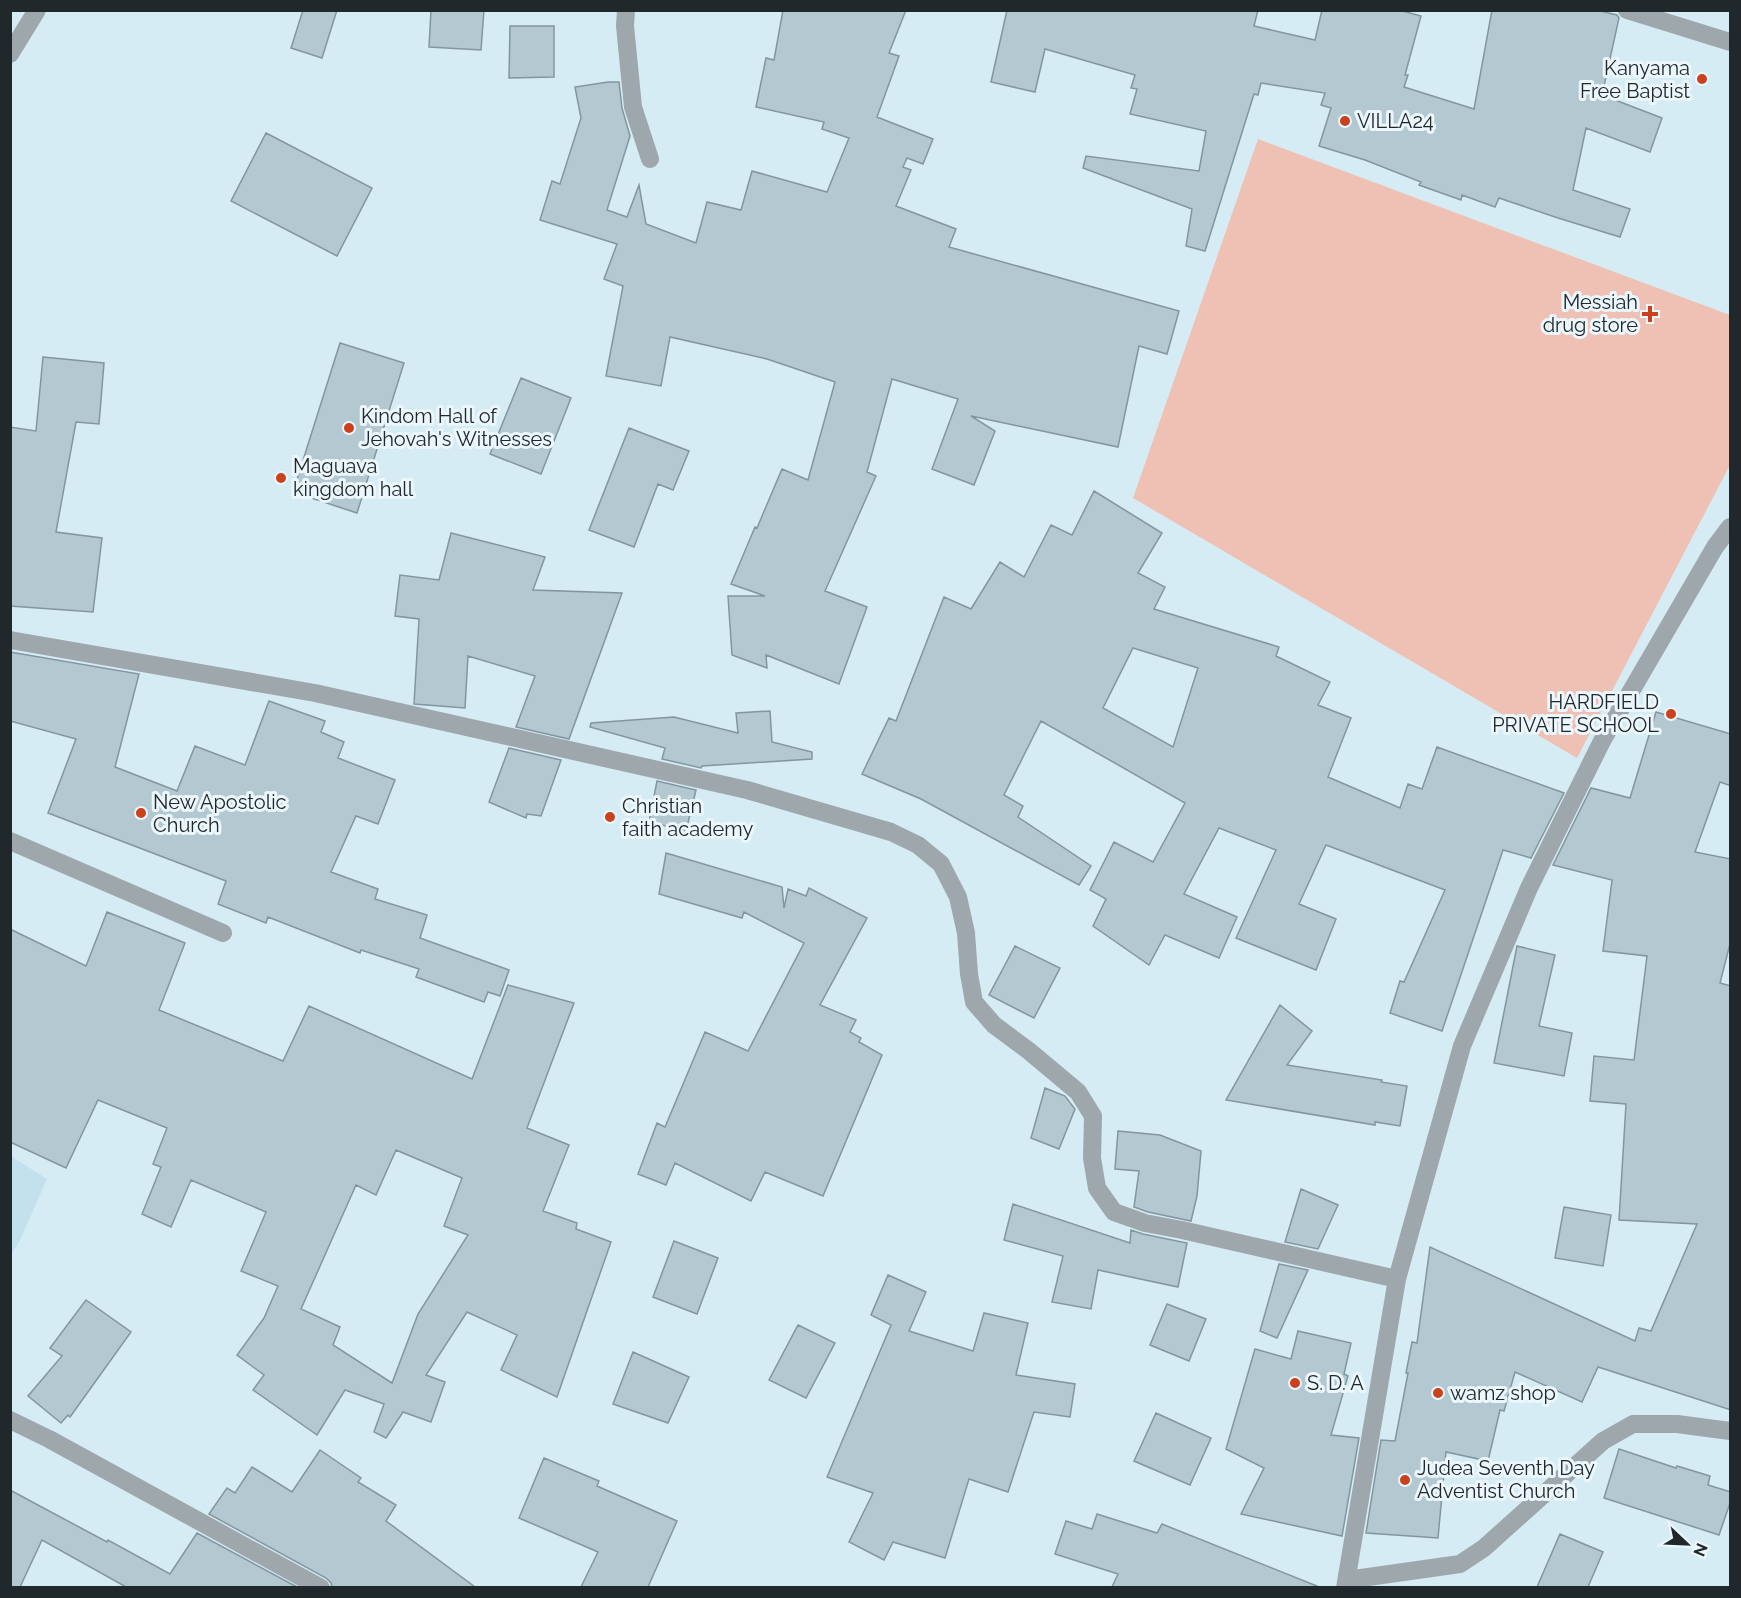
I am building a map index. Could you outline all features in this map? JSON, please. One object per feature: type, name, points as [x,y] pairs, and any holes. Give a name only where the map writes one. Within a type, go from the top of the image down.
[{"type":"street","points":[[10,54],[37,10]]},
{"type":"street","points":[[626,10],[625,26],[633,107],[650,159]]},
{"type":"street","points":[[1627,10],[1731,42]]},
{"type":"street","points":[[1731,527],[1715,547],[1602,741],[1529,888],[1462,1046],[1397,1279],[1346,1583],[1460,1564],[1484,1548],[1603,1441],[1633,1424],[1677,1424],[1731,1431]]},
{"type":"street","points":[[10,640],[315,693],[747,790],[891,832],[918,845],[941,864],[958,897],[966,933],[974,1002],[994,1025],[1078,1092],[1093,1116],[1092,1158],[1097,1188],[1114,1212],[1145,1223],[1397,1279]]},
{"type":"street","points":[[10,841],[222,933]]},
{"type":"street","points":[[10,1420],[321,1587]]},
{"type":"shaded area","points":[[1258,139],[1730,315],[1730,465],[1577,758],[1133,498]]},
{"type":"shaded area","points":[[11,1156],[47,1179],[11,1255]]},
{"type":"building","points":[[303,10],[337,10],[322,58],[291,48]]},
{"type":"building","points":[[431,10],[484,10],[481,50],[429,47]]},
{"type":"building","points":[[783,10],[906,10],[889,53],[899,56],[877,117],[933,139],[923,164],[907,158],[903,167],[911,170],[896,206],[956,229],[949,247],[1179,311],[1167,354],[1139,346],[1118,447],[971,416],[995,431],[974,485],[932,469],[958,399],[892,379],[867,472],[876,476],[825,591],[867,607],[839,684],[766,655],[767,668],[732,655],[728,596],[765,596],[731,584],[782,469],[808,480],[835,382],[767,359],[670,337],[661,386],[606,376],[623,286],[604,279],[617,244],[540,220],[552,181],[560,184],[581,118],[575,87],[608,82],[619,82],[622,108],[630,136],[607,210],[627,217],[639,185],[646,224],[696,243],[707,202],[741,210],[752,171],[827,192],[849,138],[822,129],[824,122],[756,107],[766,58],[774,60]]},
{"type":"building","points":[[1007,10],[1258,10],[1254,26],[1315,40],[1322,10],[1399,10],[1421,16],[1405,75],[1408,75],[1404,87],[1474,109],[1492,10],[1596,10],[1617,15],[1619,18],[1602,95],[1662,118],[1650,152],[1586,128],[1573,190],[1630,209],[1620,237],[1499,198],[1495,207],[1462,195],[1461,200],[1419,185],[1421,182],[1365,160],[1319,146],[1331,108],[1321,105],[1325,93],[1261,83],[1258,95],[1254,94],[1205,251],[1186,246],[1192,209],[1083,168],[1086,156],[1199,171],[1206,131],[1130,114],[1137,89],[1131,88],[1135,75],[1045,49],[1035,92],[991,82]]},
{"type":"building","points":[[510,26],[554,26],[554,77],[509,78]]},
{"type":"building","points":[[266,133],[372,188],[337,256],[231,201]]},
{"type":"building","name":"Kindom Hall of Jehovah's Witnesses","points":[[340,343],[404,363],[357,513],[293,492]]},
{"type":"building","points":[[43,357],[104,363],[99,424],[76,422],[56,532],[102,538],[93,612],[10,606],[10,427],[36,431]]},
{"type":"building","points":[[521,378],[571,398],[541,474],[490,454]]},
{"type":"building","points":[[629,428],[689,451],[673,490],[658,484],[634,547],[589,530]]},
{"type":"building","points":[[1094,491],[1162,533],[1138,573],[1165,587],[1154,609],[1279,647],[1276,656],[1330,682],[1318,705],[1351,718],[1328,777],[1400,808],[1408,784],[1422,789],[1437,747],[1564,793],[1531,858],[1503,850],[1442,1031],[1390,1013],[1400,981],[1404,982],[1445,890],[1326,845],[1299,904],[1336,919],[1316,970],[1236,938],[1276,850],[1219,828],[1184,894],[1237,917],[1219,958],[1165,935],[1149,965],[1093,926],[1106,899],[1090,890],[1114,842],[1153,862],[1185,803],[1041,721],[1004,795],[1023,806],[1018,817],[1091,866],[1079,885],[921,799],[862,774],[889,718],[896,721],[944,597],[971,609],[1000,562],[1024,577],[1051,525],[1072,535]],"holes":[[[1133,648],[1198,668],[1173,747],[1103,708]]]},
{"type":"building","points":[[451,533],[545,557],[533,590],[622,593],[569,739],[516,727],[535,676],[468,656],[465,708],[414,704],[419,619],[395,616],[400,575],[439,580]]},
{"type":"building","points":[[10,652],[139,674],[115,767],[177,791],[195,746],[245,765],[269,701],[325,721],[321,732],[344,742],[338,758],[395,780],[378,824],[356,816],[331,872],[378,889],[375,899],[427,915],[420,938],[509,970],[500,996],[488,992],[484,1002],[416,977],[419,969],[361,950],[360,953],[268,917],[266,923],[218,904],[226,881],[48,813],[76,739],[10,721]]},
{"type":"building","points":[[770,711],[772,742],[812,752],[812,759],[702,766],[701,768],[662,759],[665,748],[590,727],[591,723],[674,717],[738,733],[736,713]]},
{"type":"building","points":[[1656,712],[1731,734],[1731,786],[1720,782],[1695,852],[1731,859],[1731,940],[1720,983],[1731,986],[1731,1410],[1598,1367],[1582,1402],[1515,1372],[1504,1411],[1500,1410],[1488,1461],[1446,1452],[1438,1538],[1366,1533],[1381,1440],[1395,1441],[1412,1342],[1417,1343],[1430,1247],[1635,1341],[1639,1328],[1651,1331],[1697,1224],[1619,1220],[1626,1104],[1590,1101],[1594,1056],[1634,1060],[1647,956],[1603,951],[1612,880],[1553,865],[1591,788],[1630,798]]},
{"type":"building","points":[[509,748],[561,760],[541,816],[527,814],[526,818],[489,802]]},
{"type":"building","points":[[657,781],[696,790],[686,831],[649,822]]},
{"type":"building","points":[[666,853],[782,887],[784,908],[788,889],[806,896],[809,888],[867,918],[820,1005],[856,1020],[850,1032],[861,1038],[859,1042],[882,1055],[823,1196],[765,1172],[751,1201],[675,1163],[666,1185],[638,1174],[657,1123],[665,1127],[705,1032],[748,1051],[804,943],[744,912],[742,918],[659,894]]},
{"type":"building","points":[[107,912],[185,943],[159,1010],[283,1061],[309,1006],[472,1079],[508,985],[574,1003],[527,1128],[569,1145],[543,1211],[577,1223],[576,1229],[611,1242],[557,1397],[501,1370],[517,1335],[467,1312],[426,1375],[445,1382],[431,1422],[403,1412],[386,1438],[374,1432],[384,1404],[345,1390],[317,1435],[253,1390],[264,1375],[237,1355],[264,1318],[278,1286],[241,1271],[266,1212],[191,1180],[171,1227],[142,1214],[161,1167],[153,1164],[167,1128],[98,1100],[66,1168],[10,1142],[10,929],[86,966]],"holes":[[[396,1150],[462,1178],[444,1226],[468,1235],[418,1314],[392,1383],[333,1345],[340,1327],[301,1309],[356,1185],[376,1195]]]},
{"type":"building","points":[[1015,946],[1060,968],[1034,1018],[989,995]]},
{"type":"building","points":[[1517,946],[1555,955],[1539,1026],[1572,1033],[1564,1076],[1494,1063]]},
{"type":"building","points":[[1280,1005],[1312,1031],[1287,1065],[1407,1086],[1400,1126],[1375,1122],[1375,1125],[1226,1100]]},
{"type":"building","points":[[1045,1088],[1065,1096],[1075,1109],[1059,1149],[1031,1138]]},
{"type":"building","points":[[1118,1131],[1160,1135],[1201,1151],[1197,1196],[1191,1221],[1134,1207],[1139,1171],[1115,1169]]},
{"type":"building","points":[[1301,1189],[1338,1205],[1318,1249],[1285,1242]]},
{"type":"building","points":[[1013,1204],[1130,1243],[1131,1230],[1187,1243],[1178,1287],[1098,1270],[1091,1309],[1052,1302],[1063,1256],[1004,1240]]},
{"type":"building","points":[[1564,1207],[1611,1215],[1603,1266],[1555,1258]]},
{"type":"building","points":[[674,1241],[718,1258],[697,1314],[653,1297]]},
{"type":"building","points":[[1279,1264],[1308,1270],[1277,1338],[1260,1331]]},
{"type":"building","points":[[888,1275],[926,1292],[909,1331],[973,1351],[984,1313],[1028,1323],[1016,1375],[1075,1384],[1070,1417],[1034,1412],[1008,1492],[969,1479],[945,1558],[893,1542],[884,1560],[849,1542],[873,1493],[827,1477],[891,1325],[871,1315]]},
{"type":"building","points":[[86,1300],[131,1332],[70,1417],[68,1415],[61,1423],[28,1396],[62,1356],[50,1348]]},
{"type":"building","points":[[1167,1304],[1206,1319],[1189,1361],[1150,1345]]},
{"type":"building","points":[[798,1325],[835,1343],[806,1398],[769,1380]]},
{"type":"building","points":[[1298,1331],[1351,1343],[1344,1374],[1348,1376],[1331,1435],[1359,1438],[1342,1536],[1241,1514],[1264,1468],[1226,1449],[1255,1349],[1291,1359]]},
{"type":"building","points":[[633,1352],[689,1377],[668,1423],[613,1404]]},
{"type":"building","points":[[1156,1413],[1211,1438],[1190,1485],[1134,1461]]},
{"type":"building","points":[[1619,1449],[1676,1468],[1677,1466],[1710,1476],[1708,1485],[1731,1492],[1731,1500],[1719,1535],[1604,1498]]},
{"type":"building","points":[[320,1450],[361,1478],[358,1482],[396,1505],[386,1521],[475,1587],[332,1587],[326,1578],[209,1514],[227,1488],[235,1493],[252,1467],[292,1492]]},
{"type":"building","points":[[544,1458],[599,1481],[597,1486],[677,1521],[648,1587],[581,1587],[598,1552],[519,1518]]},
{"type":"building","points":[[10,1490],[170,1574],[197,1533],[297,1587],[126,1587],[42,1540],[20,1587],[10,1587]]},
{"type":"building","points":[[1097,1514],[1157,1533],[1162,1524],[1317,1586],[1112,1587],[1118,1574],[1055,1554],[1066,1521],[1092,1529]]},
{"type":"building","points":[[1560,1534],[1603,1552],[1588,1587],[1537,1587]]},
{"type":"place","name":"Kanyama Free Baptist","points":[[1702,79]]},
{"type":"place","name":"VILLA24","points":[[1345,121]]},
{"type":"place","name":"Messiah drug store","points":[[1650,314]]},
{"type":"place","name":"Kindom Hall of Jehovah's Witnesses","points":[[349,428]]},
{"type":"place","name":"Maguava kingdom hall","points":[[281,478]]},
{"type":"place","name":"HARDFIELD PRIVATE SCHOOL","points":[[1671,714]]},
{"type":"place","name":"New Apostolic Church","points":[[141,813]]},
{"type":"place","name":"Christian faith academy","points":[[610,817]]},
{"type":"place","name":"S. D. A","points":[[1295,1383]]},
{"type":"place","name":"wamz shop","points":[[1438,1393]]},
{"type":"place","name":"Judea Seventh Day Adventist Church","points":[[1405,1480]]}]
